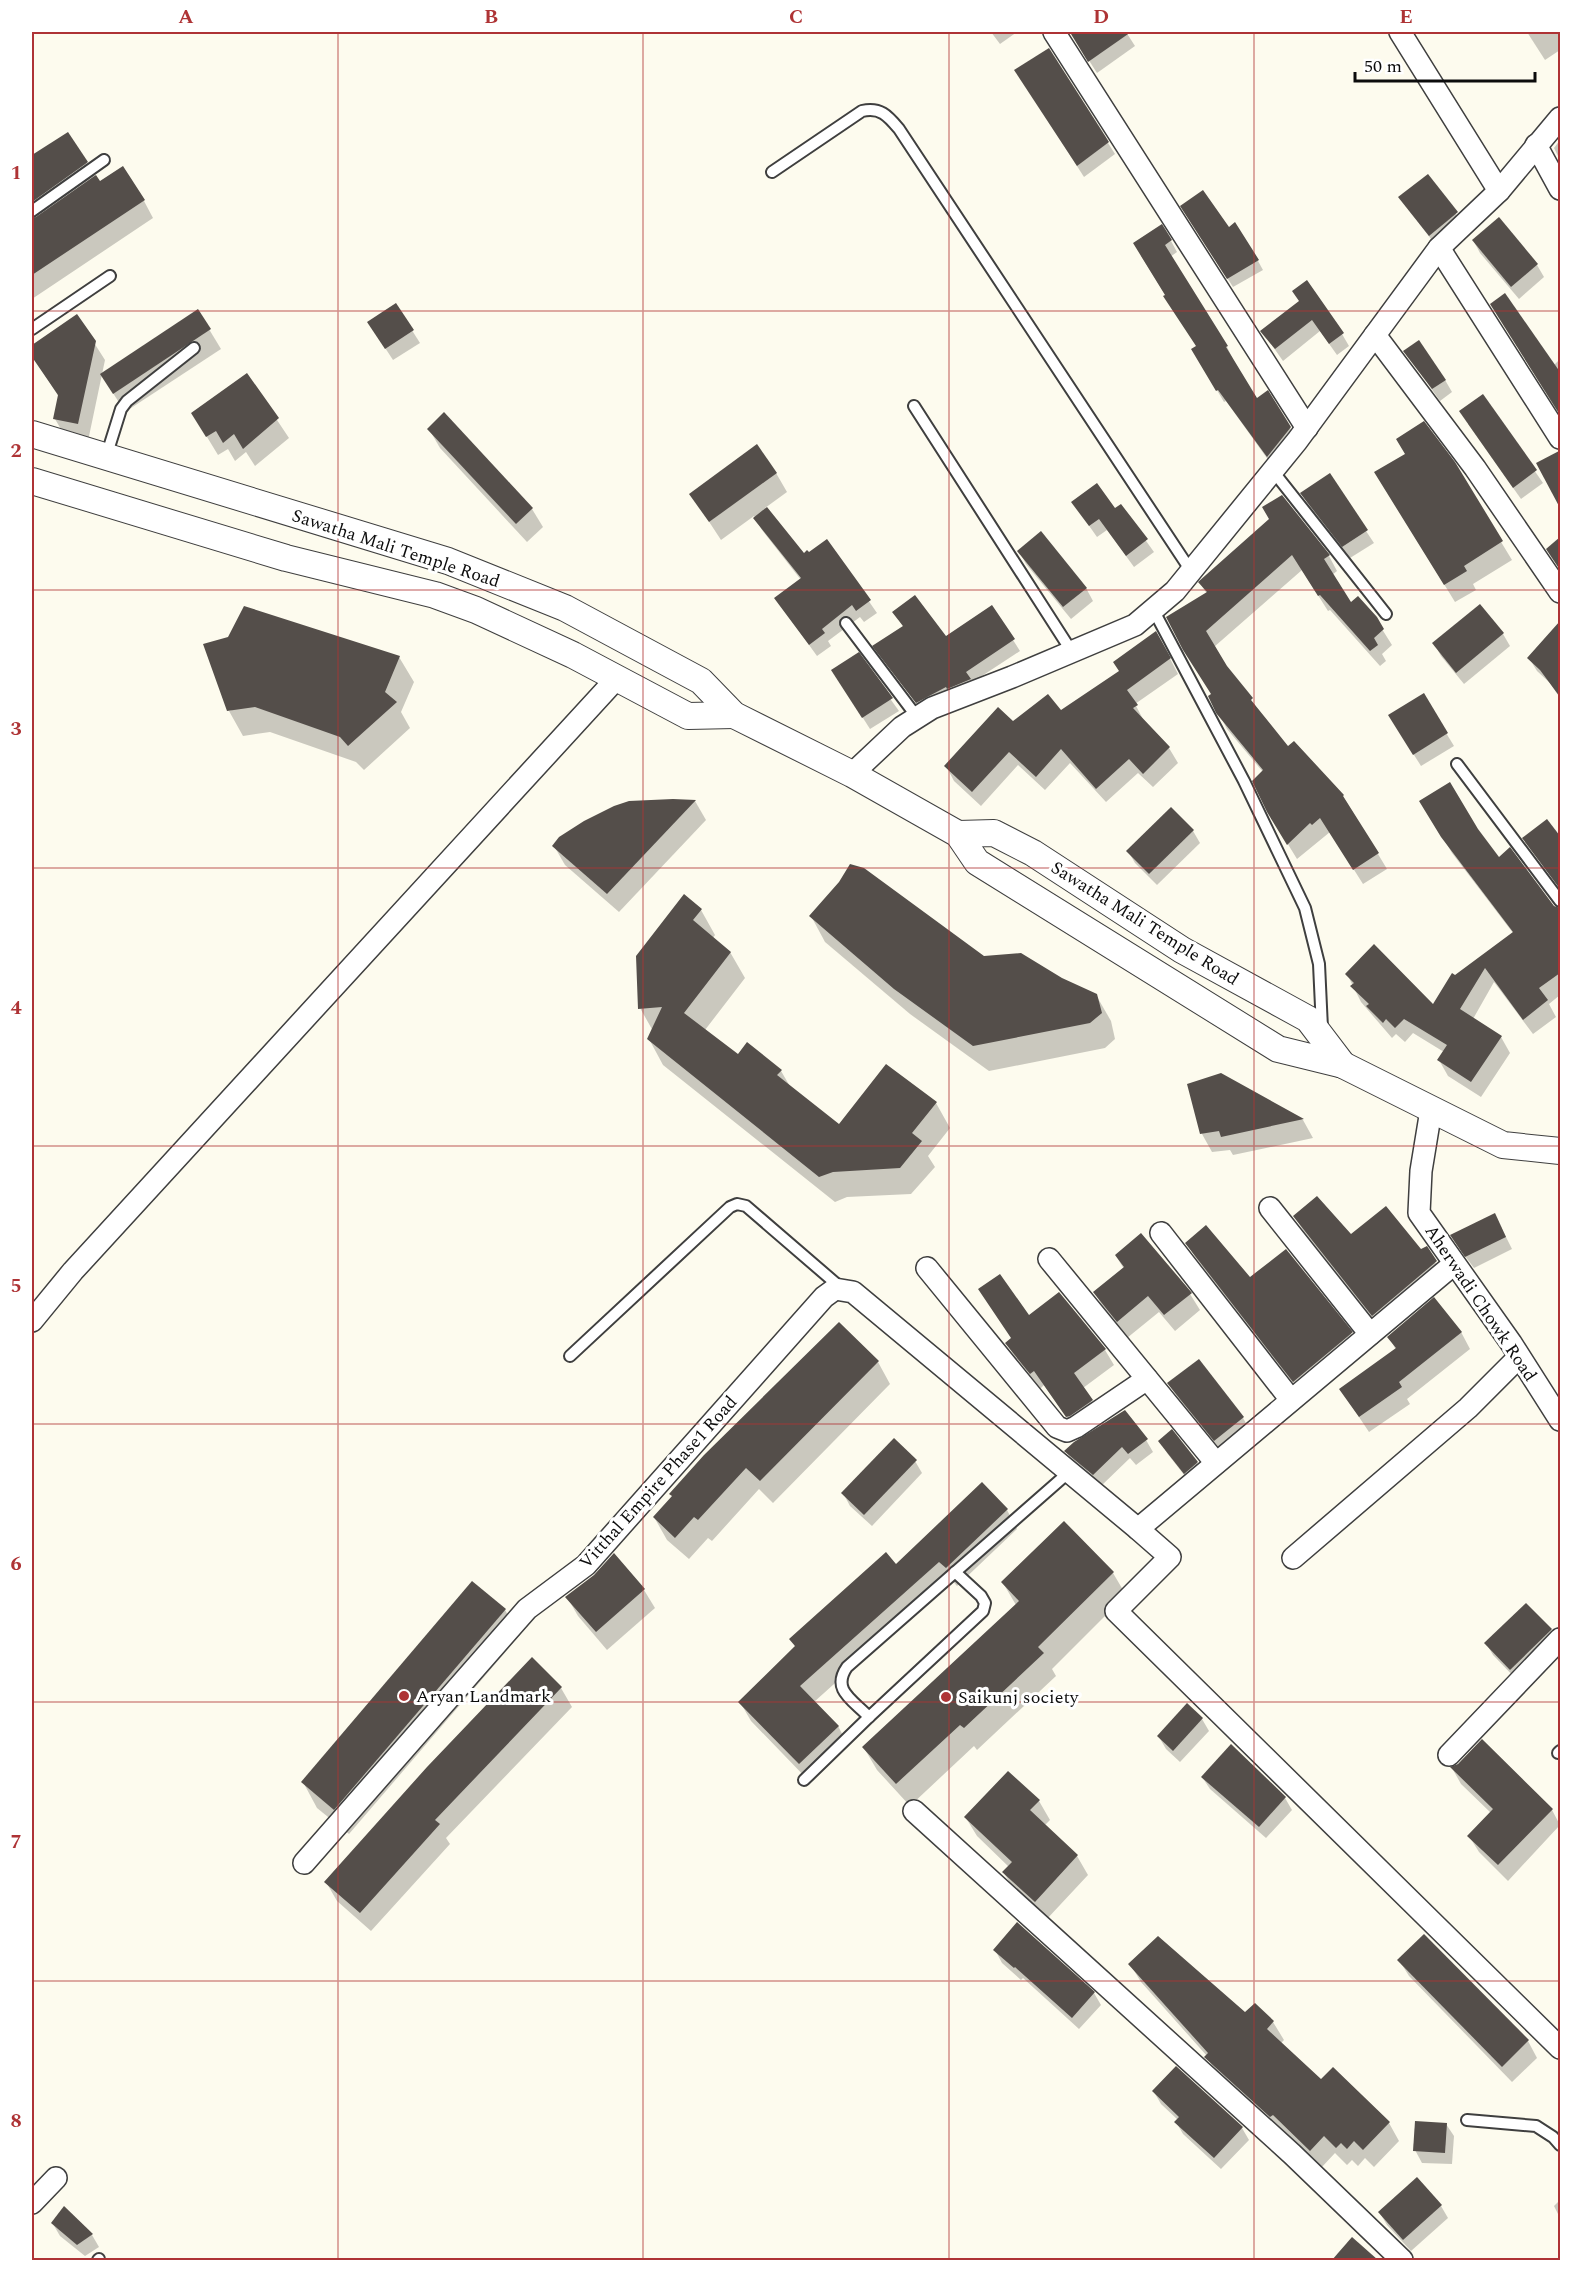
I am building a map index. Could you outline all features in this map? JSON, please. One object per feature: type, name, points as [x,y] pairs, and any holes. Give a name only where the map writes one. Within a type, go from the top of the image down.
[{"type":"street","points":[[1054,32],[1307,428]]},
{"type":"street","points":[[1400,32],[1498,191]]},
{"type":"street","points":[[852,774],[902,727],[932,708],[1135,625],[1154,611],[1175,591],[1307,428],[1439,248],[1498,191],[1560,118]]},
{"type":"street","points":[[1536,145],[1560,189]]},
{"type":"street","points":[[1439,248],[1560,438]]},
{"type":"street","points":[[1375,335],[1475,468],[1560,592]]},
{"type":"street","name":"Sawatha Mali Temple Road","points":[[32,434],[448,561],[565,608],[701,681],[735,716],[852,774],[958,834],[977,862],[1278,1049],[1343,1065],[1503,1144],[1560,1151]]},
{"type":"street","name":"Sawatha Mali Temple Road","points":[[32,481],[286,558],[435,595],[476,610],[573,655],[688,716],[735,716]]},
{"type":"street","points":[[32,1321],[73,1271],[617,678]]},
{"type":"street","name":"Sawatha Mali Temple Road","points":[[958,834],[994,833],[1033,853],[1182,950],[1308,1019],[1343,1065]]},
{"type":"street","name":"Aherwadi Chowk Road","points":[[1431,1110],[1421,1171],[1419,1213],[1560,1420]]},
{"type":"street","points":[[1270,1208],[1370,1334]]},
{"type":"street","points":[[1161,1233],[1291,1400]]},
{"type":"street","points":[[1049,1259],[1216,1463]]},
{"type":"street","points":[[1138,1529],[1454,1264]]},
{"type":"street","points":[[927,1268],[1057,1427],[1067,1431],[1076,1427],[1147,1379]]},
{"type":"street","name":"Vitthal Empire Phase1 Road","points":[[303,1863],[526,1609],[586,1565],[824,1296],[835,1289],[842,1289]]},
{"type":"street","points":[[842,1289],[853,1292],[1170,1557],[1116,1611],[1560,2048]]},
{"type":"street","points":[[1293,1558],[1468,1408],[1519,1357]]},
{"type":"street","points":[[1449,1755],[1560,1639]]},
{"type":"street","points":[[914,1811],[1292,2154],[1402,2260]]},
{"type":"street","points":[[32,2204],[56,2178]]},
{"type":"lane","points":[[772,172],[862,111],[875,108],[887,115],[899,129],[1191,571]]},
{"type":"lane","points":[[32,211],[104,160]]},
{"type":"lane","points":[[32,329],[110,276]]},
{"type":"lane","points":[[106,457],[119,415],[127,400],[194,348]]},
{"type":"lane","points":[[914,406],[1072,652]]},
{"type":"lane","points":[[1273,471],[1386,614]]},
{"type":"lane","points":[[1154,611],[1228,749],[1305,908],[1319,964],[1322,1038]]},
{"type":"lane","points":[[846,623],[917,717]]},
{"type":"lane","points":[[1457,764],[1560,901]]},
{"type":"lane","points":[[570,1356],[729,1207],[737,1204],[746,1206],[842,1289]]},
{"type":"lane","points":[[869,1716],[841,1688],[842,1675],[847,1667],[1068,1473]]},
{"type":"lane","points":[[804,1780],[869,1716],[983,1611],[985,1603],[981,1596],[955,1572]]},
{"type":"lane","points":[[1467,2120],[1536,2126],[1553,2137],[1560,2145]]},
{"type":"building","points":[[1075,32],[1131,32],[1088,62],[1071,34]]},
{"type":"building","points":[[1049,48],[1109,142],[1077,166],[1014,70]]},
{"type":"building","points":[[68,132],[88,162],[32,202],[32,155]]},
{"type":"building","points":[[123,166],[145,200],[32,275],[32,218],[96,175],[100,181]]},
{"type":"building","points":[[1428,174],[1458,212],[1429,236],[1398,197]]},
{"type":"building","points":[[1203,190],[1229,227],[1235,222],[1259,260],[1227,279],[1180,206]]},
{"type":"building","points":[[1499,217],[1538,264],[1511,287],[1472,240]]},
{"type":"building","points":[[1162,224],[1172,240],[1165,245],[1228,346],[1226,347],[1257,398],[1268,390],[1291,427],[1267,457],[1218,390],[1216,391],[1191,349],[1196,346],[1163,296],[1165,295],[1133,243]]},
{"type":"building","points":[[1307,280],[1344,333],[1329,344],[1312,320],[1275,349],[1260,331],[1299,301],[1292,291]]},
{"type":"building","points":[[1505,293],[1560,372],[1560,415],[1490,304]]},
{"type":"building","points":[[396,303],[414,330],[385,349],[367,322]]},
{"type":"building","points":[[198,309],[211,329],[113,394],[100,374]]},
{"type":"building","points":[[77,314],[96,341],[78,424],[53,419],[58,395],[32,357],[32,345]]},
{"type":"building","points":[[1419,340],[1446,380],[1432,389],[1403,351]]},
{"type":"building","points":[[247,373],[279,418],[243,449],[234,434],[223,443],[216,431],[206,437],[191,413]]},
{"type":"building","points":[[1483,394],[1537,470],[1513,488],[1459,411]]},
{"type":"building","points":[[444,412],[533,508],[516,524],[427,429]]},
{"type":"building","points":[[1424,421],[1455,462],[1503,541],[1464,566],[1467,571],[1444,585],[1374,472],[1405,454],[1396,439]]},
{"type":"building","points":[[757,444],[777,473],[709,522],[689,494]]},
{"type":"building","points":[[1560,451],[1560,508],[1536,463]]},
{"type":"building","points":[[1330,473],[1368,530],[1342,547],[1300,493]]},
{"type":"building","points":[[1097,483],[1115,508],[1121,504],[1148,539],[1126,556],[1099,519],[1089,526],[1071,502]]},
{"type":"building","points":[[1282,495],[1330,555],[1324,559],[1351,602],[1358,596],[1377,617],[1384,629],[1374,638],[1378,645],[1370,651],[1320,595],[1318,596],[1292,555],[1206,631],[1227,666],[1253,698],[1251,700],[1288,746],[1294,741],[1344,795],[1379,853],[1353,870],[1320,818],[1312,825],[1310,823],[1287,845],[1252,781],[1263,770],[1216,713],[1208,696],[1211,694],[1183,650],[1166,617],[1207,592],[1198,582],[1269,519],[1262,507]]},
{"type":"building","points":[[767,507],[804,553],[827,539],[871,600],[856,611],[852,605],[822,629],[825,633],[809,645],[774,598],[801,578],[753,518]]},
{"type":"building","points":[[1041,531],[1087,588],[1063,607],[1017,551]]},
{"type":"building","points":[[1560,537],[1560,570],[1546,549]]},
{"type":"building","points":[[915,595],[946,636],[992,605],[1015,639],[966,672],[971,679],[947,689],[946,687],[916,703],[872,646],[903,626],[892,612]]},
{"type":"building","points":[[1480,604],[1504,633],[1456,673],[1432,643]]},
{"type":"building","points":[[244,606],[400,656],[385,692],[397,702],[348,746],[340,737],[255,707],[227,711],[203,644],[228,637]]},
{"type":"building","points":[[1560,621],[1560,697],[1540,670],[1527,658]]},
{"type":"building","points":[[1156,631],[1171,658],[1127,690],[1138,705],[1133,708],[1170,747],[1143,774],[1129,759],[1096,789],[1061,749],[1036,777],[1009,752],[972,792],[944,766],[998,707],[1013,721],[1048,694],[1061,710],[1119,671],[1113,662]]},
{"type":"building","points":[[859,652],[893,698],[862,718],[831,670]]},
{"type":"building","points":[[1424,693],[1448,733],[1413,755],[1388,715]]},
{"type":"building","points":[[1450,782],[1478,829],[1499,857],[1510,847],[1554,906],[1560,908],[1560,973],[1539,988],[1548,1000],[1523,1020],[1485,968],[1460,1009],[1502,1036],[1471,1082],[1437,1060],[1447,1045],[1404,1019],[1395,1028],[1386,1019],[1383,1023],[1366,1006],[1369,1004],[1350,986],[1354,983],[1345,974],[1374,944],[1433,1004],[1452,973],[1455,975],[1513,932],[1441,837],[1419,801]]},
{"type":"building","points":[[696,800],[607,894],[552,846],[559,837],[614,806],[629,801]]},
{"type":"building","points":[[1171,807],[1194,830],[1149,874],[1126,851]]},
{"type":"building","points":[[1547,819],[1560,836],[1560,889],[1522,838]]},
{"type":"building","points":[[850,864],[864,868],[984,956],[1021,953],[1062,978],[1097,994],[1102,1013],[1090,1023],[973,1046],[894,989],[809,916],[839,882]]},
{"type":"building","points":[[684,894],[702,909],[693,920],[731,952],[684,1013],[738,1054],[747,1042],[782,1070],[777,1075],[839,1124],[886,1064],[937,1102],[912,1133],[922,1141],[900,1168],[833,1172],[819,1177],[647,1039],[662,1007],[638,1009],[636,956]]},
{"type":"building","points":[[1221,1073],[1304,1119],[1221,1137],[1219,1131],[1200,1134],[1187,1084]]},
{"type":"building","points":[[1317,1196],[1351,1234],[1386,1206],[1421,1249],[1427,1246],[1437,1261],[1372,1316],[1293,1216]]},
{"type":"building","points":[[1495,1213],[1506,1237],[1465,1257],[1450,1235]]},
{"type":"building","points":[[1206,1225],[1250,1277],[1286,1249],[1353,1332],[1293,1382],[1185,1243]]},
{"type":"building","points":[[1141,1233],[1192,1293],[1164,1315],[1148,1296],[1117,1322],[1093,1292],[1124,1267],[1115,1255]]},
{"type":"building","points":[[1000,1274],[1029,1315],[1059,1292],[1106,1349],[1074,1373],[1093,1400],[1070,1416],[1066,1417],[1034,1371],[1030,1374],[1005,1343],[1011,1338],[978,1289]]},
{"type":"building","points":[[1434,1297],[1462,1332],[1399,1382],[1402,1387],[1359,1417],[1339,1389],[1396,1348],[1387,1337]]},
{"type":"building","points":[[839,1322],[879,1361],[760,1481],[746,1468],[698,1520],[694,1517],[675,1538],[653,1517],[672,1496],[669,1494],[704,1455]]},
{"type":"building","points":[[1199,1359],[1244,1417],[1214,1441],[1167,1383]]},
{"type":"building","points":[[1125,1410],[1148,1439],[1128,1454],[1122,1447],[1093,1475],[1064,1451],[1074,1442]]},
{"type":"building","points":[[1172,1429],[1198,1462],[1184,1474],[1158,1441]]},
{"type":"building","points":[[894,1438],[917,1460],[864,1515],[841,1493]]},
{"type":"building","points":[[982,1482],[1008,1509],[946,1568],[939,1562],[800,1686],[839,1726],[799,1764],[738,1702],[795,1646],[789,1639],[886,1552],[896,1564]]},
{"type":"building","points":[[1064,1521],[1114,1572],[1038,1647],[1044,1653],[964,1728],[960,1725],[896,1784],[862,1747],[1019,1601],[1001,1582]]},
{"type":"building","points":[[614,1553],[645,1589],[596,1632],[565,1597],[594,1575]]},
{"type":"building","name":"Aryan Landmark","points":[[472,1581],[506,1609],[334,1810],[301,1782]]},
{"type":"building","points":[[1526,1603],[1552,1629],[1510,1670],[1484,1643]]},
{"type":"building","points":[[532,1657],[562,1687],[435,1820],[440,1824],[360,1913],[324,1882],[427,1767]]},
{"type":"building","points":[[1187,1703],[1203,1718],[1173,1751],[1157,1736]]},
{"type":"building","points":[[1482,1739],[1553,1809],[1498,1865],[1467,1836],[1493,1809],[1450,1767],[1458,1764]]},
{"type":"building","points":[[1231,1744],[1286,1797],[1259,1827],[1201,1777]]},
{"type":"building","points":[[1008,1771],[1040,1800],[1030,1810],[1078,1855],[1035,1902],[1002,1872],[1012,1862],[964,1817]]},
{"type":"building","points":[[1017,1922],[1095,1992],[1072,2018],[993,1950]]},
{"type":"building","points":[[1424,1934],[1529,2040],[1502,2067],[1397,1960]]},
{"type":"building","points":[[1158,1936],[1245,2012],[1255,2003],[1274,2021],[1267,2029],[1321,2079],[1333,2067],[1390,2122],[1363,2150],[1354,2141],[1347,2149],[1341,2143],[1336,2148],[1324,2136],[1310,2151],[1273,2115],[1270,2117],[1204,2057],[1208,2053],[1128,1964]]},
{"type":"building","points":[[1176,2066],[1243,2127],[1214,2158],[1174,2122],[1179,2117],[1152,2091]]},
{"type":"building","points":[[1415,2121],[1447,2123],[1445,2153],[1413,2151]]},
{"type":"building","points":[[1417,2177],[1442,2205],[1403,2240],[1378,2212]]},
{"type":"building","points":[[64,2206],[93,2234],[77,2245],[51,2223]]},
{"type":"building","points":[[1352,2237],[1378,2260],[1332,2260]]},
{"type":"place","name":"Aryan Landmark","points":[[404,1696]]},
{"type":"place","name":"Saikunj society","points":[[946,1697]]}]
